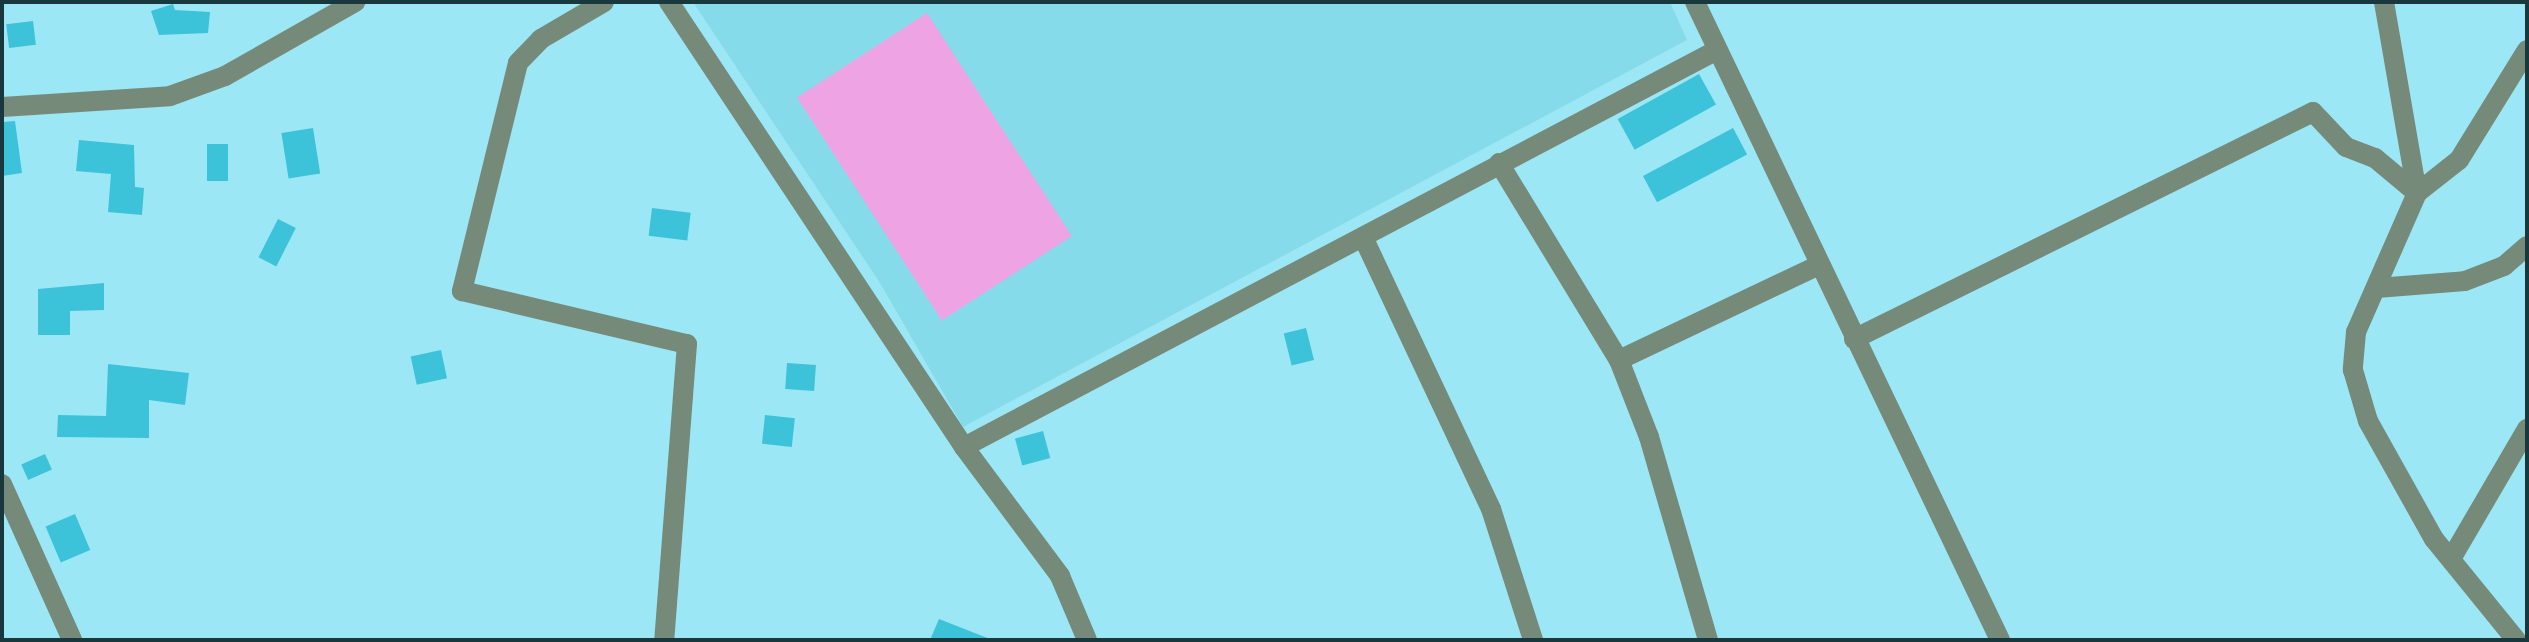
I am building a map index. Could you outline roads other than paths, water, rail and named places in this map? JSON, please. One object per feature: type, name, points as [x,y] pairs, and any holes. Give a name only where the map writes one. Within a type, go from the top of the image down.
[{"type":"street","points":[[2,107],[170,96],[225,76],[355,2]]},
{"type":"street","points":[[604,2],[541,39],[518,63],[462,291],[687,344],[664,640]]},
{"type":"street","points":[[669,2],[964,447],[1060,576],[1087,640]]},
{"type":"street","points":[[1695,2],[1715,51],[2000,640]]},
{"type":"street","points":[[2384,2],[2417,193]]},
{"type":"street","points":[[2516,640],[2451,559],[2375,434],[2353,370],[2356,332],[2417,193],[2459,160],[2527,50]]},
{"type":"street","points":[[964,447],[1715,51]]},
{"type":"street","points":[[1854,339],[2313,112],[2336,140],[2375,158],[2417,193]]},
{"type":"street","points":[[1499,163],[1619,360],[1649,437],[1708,640]]},
{"type":"street","points":[[1363,237],[1491,509],[1533,640]]},
{"type":"street","points":[[2377,288],[2465,281],[2504,266],[2527,246]]},
{"type":"street","points":[[1619,360],[1819,265]]},
{"type":"street","points":[[2451,559],[2527,429]]},
{"type":"street","points":[[2,484],[72,640]]}]
